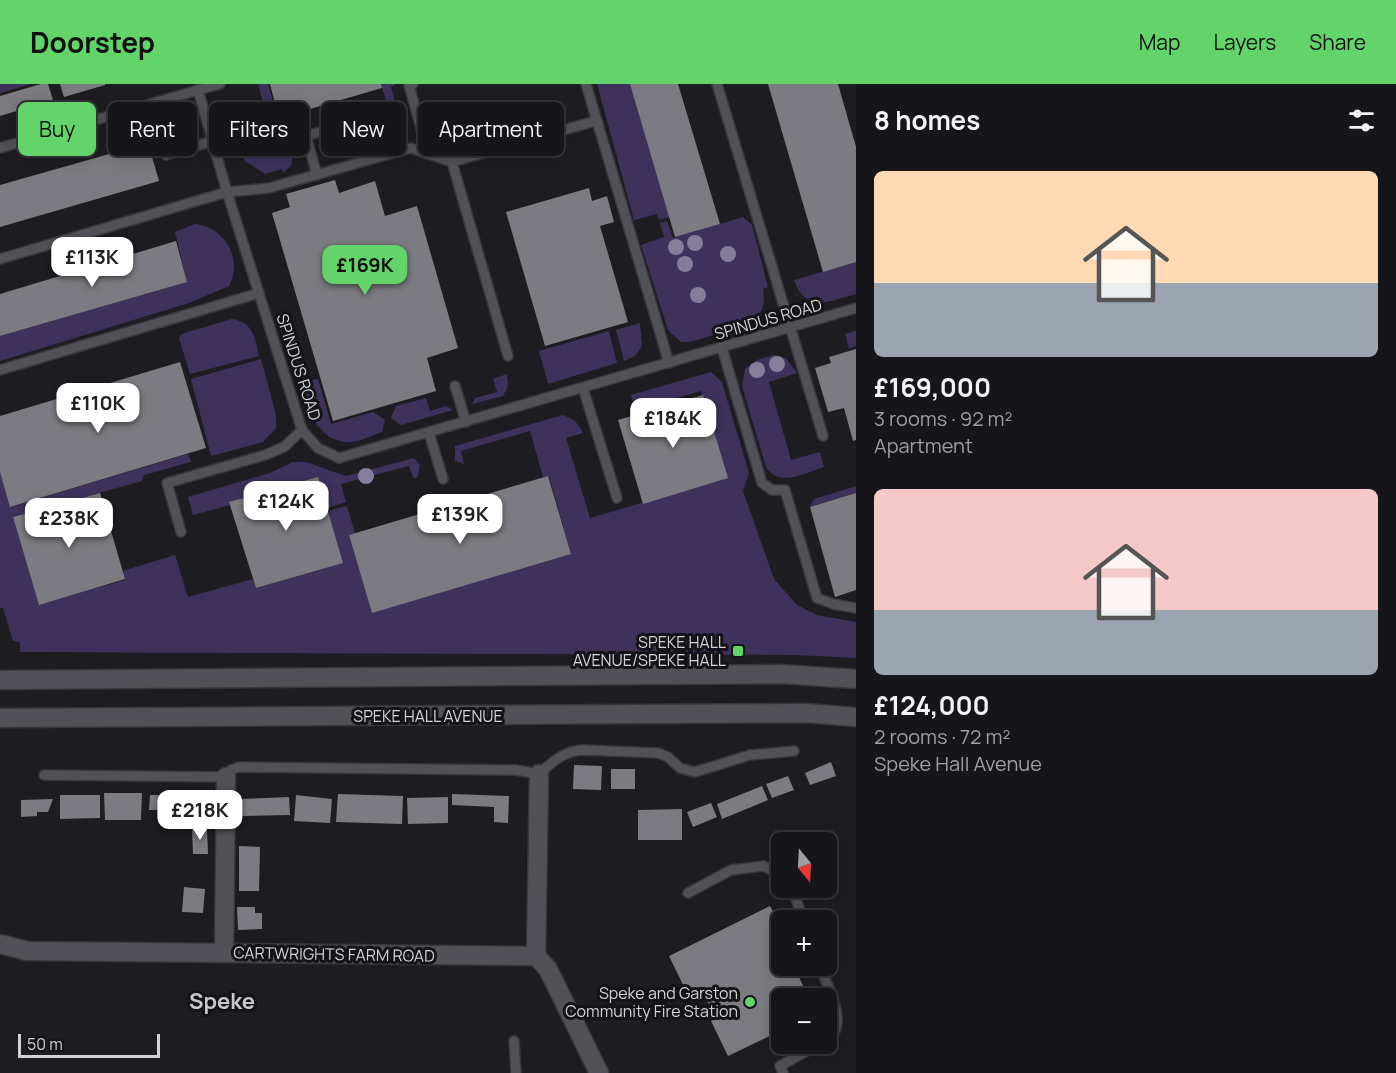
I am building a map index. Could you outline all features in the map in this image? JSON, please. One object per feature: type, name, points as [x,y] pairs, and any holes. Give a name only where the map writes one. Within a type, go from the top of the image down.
[{"type":"street","points":[[0,680],[769,674],[856,679]]},
{"type":"street","name":"SPEKE HALL AVENUE","points":[[0,718],[793,713],[856,717]]},
{"type":"street","points":[[539,774],[536,956],[548,969],[599,1073]]},
{"type":"street","points":[[224,953],[226,777]]},
{"type":"street","name":"CARTWRIGHTS FARM ROAD","points":[[0,944],[27,951],[536,956]]},
{"type":"lane","points":[[0,148],[220,84]]},
{"type":"lane","points":[[413,84],[409,85],[418,118]]},
{"type":"lane","points":[[586,84],[669,363]]},
{"type":"lane","points":[[717,84],[823,436]]},
{"type":"lane","name":"SPINDUS ROAD","points":[[198,90],[209,126]]},
{"type":"lane","points":[[434,156],[452,162],[596,121]]},
{"type":"lane","points":[[317,175],[306,136],[321,132]]},
{"type":"lane","points":[[0,259],[227,192],[269,188],[411,148],[418,150]]},
{"type":"lane","name":"SPINDUS ROAD","points":[[218,156],[302,429],[318,448],[339,458],[856,308]]},
{"type":"lane","points":[[452,162],[508,356]]},
{"type":"lane","points":[[0,370],[259,292]]},
{"type":"lane","points":[[722,348],[762,483],[772,490],[785,490],[817,598],[833,604],[856,608]]},
{"type":"lane","points":[[455,386],[466,422]]},
{"type":"lane","points":[[583,388],[617,498]]},
{"type":"lane","points":[[181,532],[167,483],[265,455],[284,447],[302,429]]},
{"type":"lane","points":[[429,433],[443,479]]},
{"type":"lane","points":[[44,775],[226,777],[231,770],[239,767],[516,770],[539,774],[557,758],[574,750],[658,753],[668,757],[680,768],[695,772],[750,755],[794,751]]},
{"type":"lane","points":[[688,893],[731,870],[764,866],[771,870]]},
{"type":"lane","points":[[514,1041],[516,1073]]},
{"type":"lane","points":[[783,1073],[780,1066],[801,1054]]},
{"type":"shaded area","points":[[0,84],[31,84],[0,93]]},
{"type":"shaded area","points":[[258,84],[268,84],[273,102],[263,102]]},
{"type":"shaded area","points":[[381,84],[396,84],[391,87],[395,102],[387,102]]},
{"type":"shaded area","points":[[597,84],[630,84],[670,217],[659,220],[657,214],[634,220]]},
{"type":"shaded area","points":[[242,156],[292,156],[292,164],[283,173],[282,169],[265,174],[245,161]]},
{"type":"shaded area","points":[[743,217],[752,225],[768,287],[763,289],[762,309],[750,322],[733,330],[698,340],[681,342],[668,330],[641,245],[664,237],[660,223],[667,221],[673,238]]},
{"type":"shaded area","points":[[195,224],[215,231],[228,246],[234,265],[229,286],[189,303],[0,361],[0,336],[187,282],[175,232]]},
{"type":"shaded area","points":[[856,262],[856,294],[828,302],[812,301],[805,298],[799,291],[794,280]]},
{"type":"shaded area","points":[[232,319],[249,327],[259,356],[190,374],[179,338],[181,334]]},
{"type":"shaded area","points":[[640,323],[642,346],[635,356],[624,361],[616,330]]},
{"type":"shaded area","points":[[609,331],[617,363],[548,384],[539,351]]},
{"type":"shaded area","points":[[856,331],[856,346],[849,348],[845,334]]},
{"type":"shaded area","points":[[299,346],[307,381],[318,379],[331,424],[373,412],[385,420],[382,432],[351,442],[337,440],[325,433],[316,423],[304,396],[293,355],[294,348]]},
{"type":"shaded area","points":[[774,355],[786,358],[797,373],[769,382],[791,460],[820,452],[824,467],[785,478],[771,473],[766,467],[742,386],[745,369],[757,360]]},
{"type":"shaded area","points":[[261,359],[276,415],[276,428],[263,442],[211,456],[191,379]]},
{"type":"shaded area","points":[[711,372],[722,382],[749,473],[743,491],[774,579],[797,605],[817,615],[856,622],[856,658],[797,655],[20,652],[20,642],[13,641],[3,608],[0,608],[0,472],[11,507],[188,454],[191,462],[144,475],[142,481],[13,517],[39,604],[125,580],[123,571],[175,555],[188,597],[253,579],[256,588],[342,563],[328,511],[347,506],[355,533],[349,535],[372,612],[571,554],[549,476],[543,477],[530,431],[461,451],[464,464],[455,461],[455,446],[563,415],[570,418],[578,424],[583,433],[566,438],[590,518],[727,478],[701,391],[635,410],[631,395]]},
{"type":"shaded area","points":[[507,374],[508,386],[503,396],[472,404],[475,398],[497,392],[493,379]]},
{"type":"shaded area","points":[[426,398],[430,411],[446,406],[453,410],[401,425],[391,418],[396,406]]},
{"type":"shaded area","points":[[414,458],[420,465],[418,476],[414,479],[409,466],[341,484],[346,502],[327,508],[318,477],[193,515],[188,497],[270,473],[293,462],[306,462],[346,476]]},
{"type":"shaded area","points":[[856,486],[856,493],[810,507],[814,499]]},
{"type":"building","points":[[48,84],[53,100],[18,102],[18,111],[0,116],[0,96]]},
{"type":"building","points":[[60,84],[105,84],[105,85],[64,97]]},
{"type":"building","points":[[270,84],[381,84],[382,88],[334,102],[321,102],[321,106],[309,109],[309,102],[275,102]]},
{"type":"building","points":[[630,84],[678,84],[720,224],[675,237]]},
{"type":"building","points":[[768,84],[838,84],[856,147],[856,262],[823,272]]},
{"type":"building","points":[[108,154],[152,156],[159,181],[0,227],[0,185]]},
{"type":"building","points":[[335,180],[339,193],[375,181],[385,216],[417,206],[458,348],[427,358],[436,391],[333,421],[272,213],[290,207],[286,194]]},
{"type":"building","points":[[589,188],[592,201],[607,196],[614,222],[600,226],[628,322],[545,346],[506,212]]},
{"type":"building","points":[[176,241],[187,282],[0,336],[0,294]]},
{"type":"building","points":[[856,349],[856,440],[853,441],[844,408],[828,412],[815,368],[831,363],[829,357]]},
{"type":"building","points":[[180,362],[206,448],[10,507],[0,472],[0,416]]},
{"type":"building","points":[[703,395],[728,478],[643,504],[618,420]]},
{"type":"building","points":[[548,476],[571,554],[372,613],[349,535]]},
{"type":"building","points":[[318,477],[343,563],[256,588],[229,502]]},
{"type":"building","points":[[100,493],[125,579],[39,605],[13,517]]},
{"type":"building","points":[[856,493],[856,590],[835,597],[810,507]]},
{"type":"building","points":[[831,762],[836,776],[810,785],[805,773]]},
{"type":"building","points":[[574,765],[602,766],[601,790],[573,789]]},
{"type":"building","points":[[611,769],[635,769],[635,789],[611,789]]},
{"type":"building","points":[[788,776],[794,790],[772,798],[766,784]]},
{"type":"building","points":[[762,786],[768,800],[722,819],[717,804]]},
{"type":"building","points":[[104,793],[142,793],[141,820],[105,820]]},
{"type":"building","points":[[338,794],[403,796],[402,824],[336,822]]},
{"type":"building","points":[[452,794],[509,796],[508,823],[494,822],[494,807],[452,805]]},
{"type":"building","points":[[60,795],[100,795],[100,818],[60,819]]},
{"type":"building","points":[[150,795],[206,796],[206,817],[179,817],[179,810],[149,810]]},
{"type":"building","points":[[296,795],[332,799],[330,823],[294,821]]},
{"type":"building","points":[[289,797],[290,815],[241,816],[241,799]]},
{"type":"building","points":[[448,797],[448,823],[408,824],[407,798]]},
{"type":"building","points":[[53,799],[48,812],[37,812],[37,816],[21,817],[21,800]]},
{"type":"building","points":[[711,803],[717,817],[693,827],[687,812]]},
{"type":"building","points":[[682,809],[682,840],[638,840],[638,810]]},
{"type":"building","points":[[192,828],[207,828],[208,854],[193,854]]},
{"type":"building","points":[[239,846],[260,847],[259,891],[239,891]]},
{"type":"building","points":[[184,887],[205,889],[203,913],[182,912]]},
{"type":"building","points":[[770,906],[772,910],[771,976],[799,976],[804,988],[771,988],[771,1035],[728,1056],[711,1021],[716,1019],[703,993],[690,999],[669,956]]},
{"type":"building","points":[[237,907],[255,907],[255,913],[262,913],[262,929],[238,930]]},
{"type":"place","name":"SPEKE HALL AVENUE/SPEKE HALL","points":[[738,651]]},
{"type":"place","name":"Speke and Garston Community Fire Station","points":[[750,1002]]},
{"type":"district","name":"Speke","points":[[222,1001]]}]
